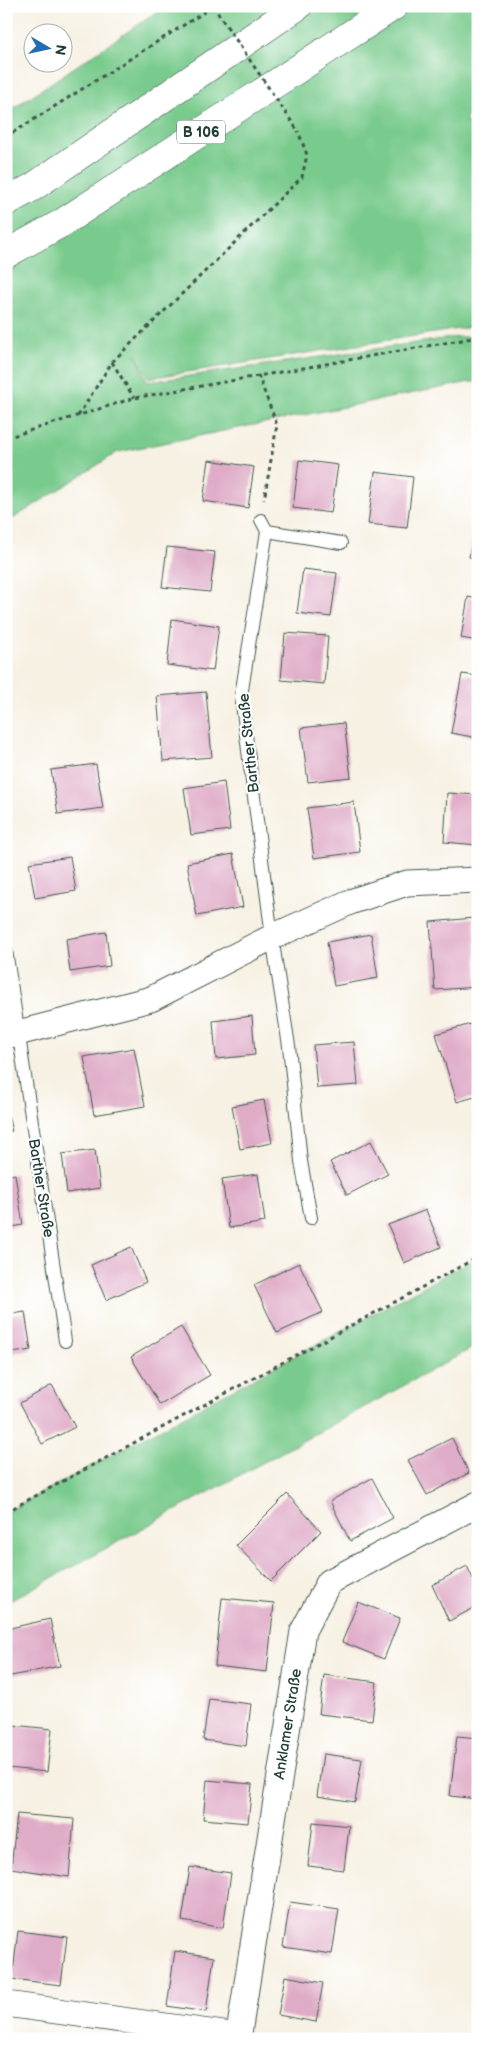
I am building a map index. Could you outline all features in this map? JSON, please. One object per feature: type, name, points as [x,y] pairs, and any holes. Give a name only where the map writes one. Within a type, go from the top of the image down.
[{"type":"highway","points":[[6,202],[33,187],[298,6]]},
{"type":"highway","name":"B 106","points":[[6,254],[62,223],[394,6]]},
{"type":"street","points":[[12,1035],[151,999],[272,937],[350,902],[407,883],[478,880]]},
{"type":"street","name":"Anklamer Straße","points":[[238,2037],[303,1631],[329,1582],[478,1504]]},
{"type":"street","points":[[6,2004],[238,2037]]},
{"type":"lane","points":[[264,526],[341,543]]},
{"type":"lane","name":"Barther Straße","points":[[264,526],[242,696],[272,937],[288,1046],[301,1161],[311,1218]]},
{"type":"lane","name":"Barther Straße","points":[[6,950],[12,1035],[65,1341]]},
{"type":"path","points":[[6,137],[214,6],[298,131],[307,155],[302,177],[112,362],[78,417]]},
{"type":"path","points":[[6,438],[134,398],[478,337]]},
{"type":"path","points":[[112,362],[134,398]]},
{"type":"path","points":[[258,375],[277,425],[264,526]]},
{"type":"path","points":[[6,1512],[478,1257]]},
{"type":"green space","points":[[166,6],[478,6],[478,108],[465,119],[478,136],[478,326],[149,378],[135,354],[148,382],[457,337],[478,337],[478,382],[470,382],[118,452],[6,523],[6,113],[67,72],[72,72],[72,69]]},
{"type":"green space","points":[[478,1257],[478,1345],[6,1603],[6,1512]]},
{"type":"building","points":[[209,460],[254,467],[248,508],[203,501]]},
{"type":"building","points":[[299,460],[338,465],[331,513],[293,508]]},
{"type":"building","points":[[375,472],[413,477],[407,528],[368,524]]},
{"type":"building","points":[[478,515],[478,559],[469,557]]},
{"type":"building","points":[[167,547],[215,552],[210,592],[162,587]]},
{"type":"building","points":[[303,569],[337,573],[331,617],[297,613]]},
{"type":"building","points":[[468,597],[478,599],[478,641],[461,638]]},
{"type":"building","points":[[172,619],[219,626],[213,671],[167,665]]},
{"type":"building","points":[[285,633],[328,636],[324,684],[281,680]]},
{"type":"building","points":[[462,674],[478,676],[478,738],[451,733]]},
{"type":"building","points":[[206,692],[212,757],[163,761],[157,696]]},
{"type":"building","points":[[344,723],[351,777],[308,782],[301,728]]},
{"type":"building","points":[[96,764],[103,808],[58,814],[51,770]]},
{"type":"building","points":[[224,782],[230,830],[191,835],[184,788]]},
{"type":"building","points":[[447,793],[478,795],[478,845],[444,842]]},
{"type":"building","points":[[354,802],[360,852],[314,858],[307,808]]},
{"type":"building","points":[[233,854],[243,907],[197,916],[187,863]]},
{"type":"building","points":[[70,857],[76,891],[35,898],[29,863]]},
{"type":"building","points":[[474,918],[478,987],[435,990],[430,922]]},
{"type":"building","points":[[106,932],[110,966],[70,972],[66,939]]},
{"type":"building","points":[[371,934],[378,978],[334,986],[327,942]]},
{"type":"building","points":[[252,1016],[255,1055],[216,1059],[213,1021]]},
{"type":"building","points":[[478,1022],[478,1096],[457,1102],[436,1034]]},
{"type":"building","points":[[354,1042],[358,1085],[317,1088],[313,1045]]},
{"type":"building","points":[[134,1048],[145,1106],[94,1115],[84,1057]]},
{"type":"building","points":[[264,1100],[272,1143],[240,1149],[232,1106]]},
{"type":"building","points":[[6,1108],[12,1131],[6,1132]]},
{"type":"building","points":[[371,1141],[388,1174],[347,1195],[330,1162]]},
{"type":"building","points":[[95,1150],[100,1188],[67,1193],[62,1154]]},
{"type":"building","points":[[15,1174],[23,1225],[6,1228],[6,1176]]},
{"type":"building","points":[[258,1174],[265,1222],[229,1228],[222,1179]]},
{"type":"building","points":[[426,1210],[441,1247],[404,1263],[388,1225]]},
{"type":"building","points":[[131,1247],[146,1282],[106,1300],[91,1265]]},
{"type":"building","points":[[299,1263],[323,1312],[277,1333],[254,1285]]},
{"type":"building","points":[[25,1312],[31,1350],[6,1354],[6,1315]]},
{"type":"building","points":[[181,1327],[210,1375],[160,1405],[131,1357]]},
{"type":"building","points":[[52,1385],[75,1427],[42,1444],[20,1403]]},
{"type":"building","points":[[452,1438],[469,1473],[427,1495],[408,1460]]},
{"type":"building","points":[[372,1478],[393,1518],[350,1541],[330,1501]]},
{"type":"building","points":[[287,1494],[321,1531],[271,1581],[236,1545]]},
{"type":"building","points":[[467,1566],[478,1589],[478,1606],[449,1621],[432,1585]]},
{"type":"building","points":[[222,1598],[274,1603],[267,1672],[215,1666]]},
{"type":"building","points":[[358,1602],[400,1618],[384,1659],[342,1642]]},
{"type":"building","points":[[50,1619],[60,1666],[6,1677],[6,1629]]},
{"type":"building","points":[[324,1675],[377,1682],[372,1720],[319,1714]]},
{"type":"building","points":[[209,1699],[251,1704],[246,1746],[203,1740]]},
{"type":"building","points":[[13,1725],[52,1729],[47,1772],[8,1768]]},
{"type":"building","points":[[457,1736],[478,1738],[478,1799],[450,1796]]},
{"type":"building","points":[[323,1754],[362,1759],[355,1802],[317,1796]]},
{"type":"building","points":[[207,1780],[252,1784],[248,1823],[203,1819]]},
{"type":"building","points":[[17,1814],[74,1819],[69,1877],[11,1868]]},
{"type":"building","points":[[313,1822],[349,1826],[344,1870],[308,1866]]},
{"type":"building","points":[[190,1867],[231,1873],[223,1928],[182,1921]]},
{"type":"building","points":[[290,1902],[339,1909],[332,1954],[283,1947]]},
{"type":"building","points":[[18,1931],[67,1937],[61,1985],[12,1979]]},
{"type":"building","points":[[175,1951],[214,1957],[206,2012],[167,2006]]},
{"type":"building","points":[[285,1976],[323,1983],[316,2022],[278,2015]]}]
